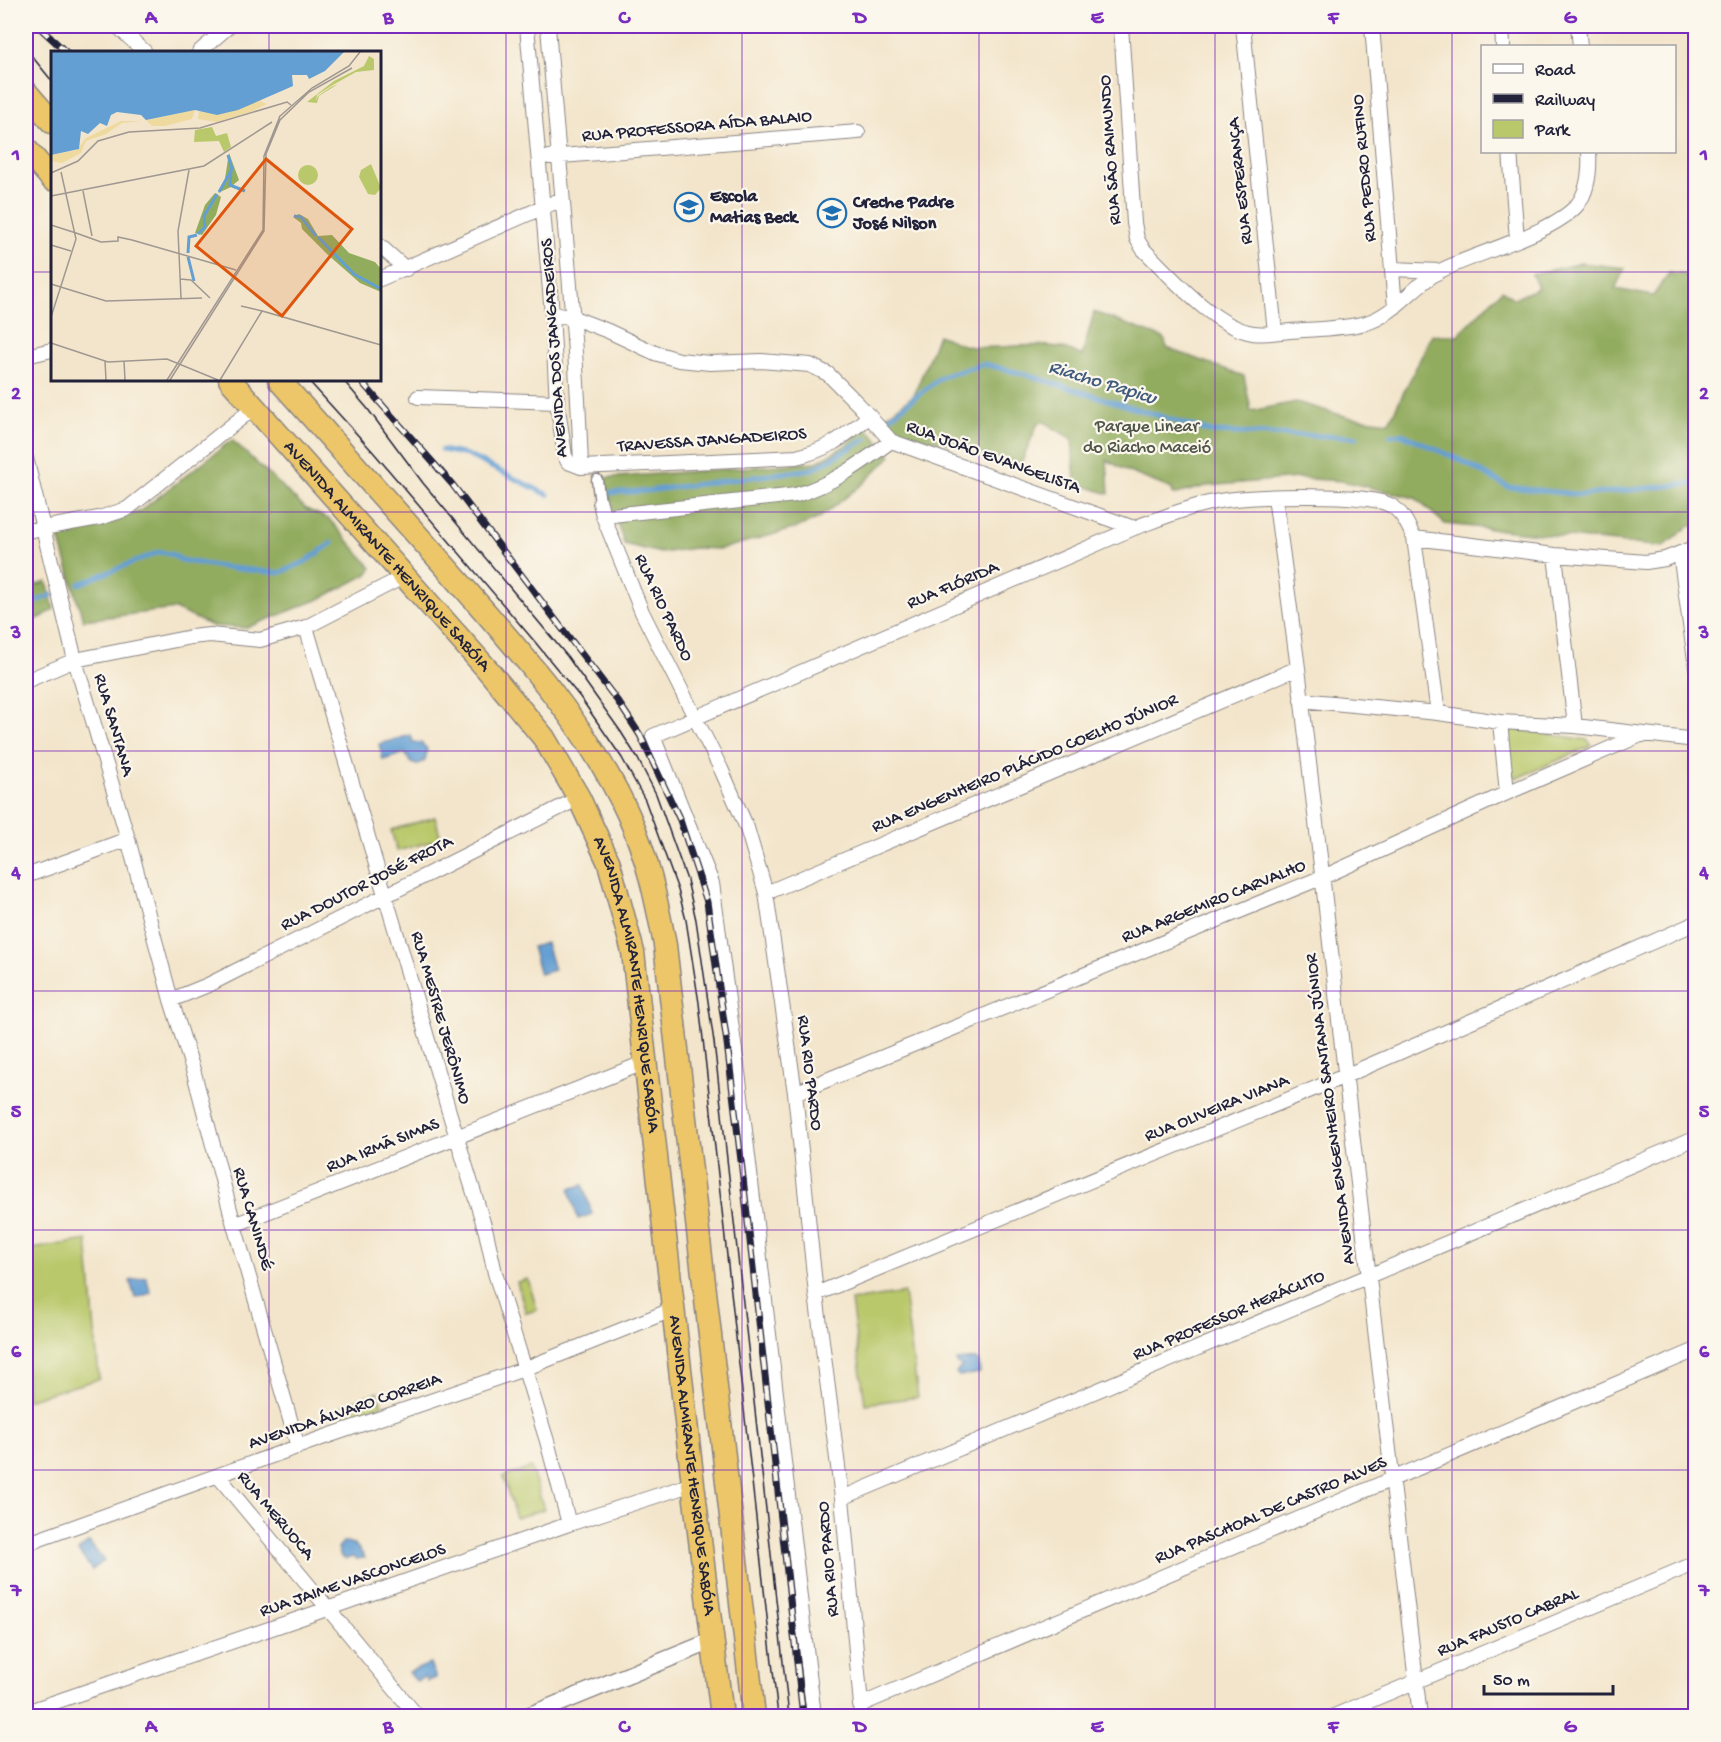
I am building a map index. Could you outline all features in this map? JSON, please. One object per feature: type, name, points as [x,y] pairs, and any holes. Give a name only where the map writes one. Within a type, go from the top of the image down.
[{"type":"highway","points":[[26,92],[51,121]]},
{"type":"highway","points":[[26,149],[51,178]]},
{"type":"highway","name":"AVENIDA ALMIRANTE HENRIQUE SABÓIA","points":[[231,381],[458,637],[544,738],[579,798],[609,863],[633,952],[693,1484],[722,1716]]},
{"type":"highway","name":"AVENIDA ALMIRANTE HENRIQUE SABÓIA","points":[[280,381],[486,613],[569,714],[604,769],[628,814],[652,879],[672,995],[754,1716]]},
{"type":"highway","points":[[458,637],[486,613]]},
{"type":"street","points":[[117,26],[144,51]]},
{"type":"street","points":[[200,51],[230,26]]},
{"type":"street","name":"AVENIDA DOS JANGADEIROS","points":[[527,26],[552,314],[557,402],[565,456],[571,464],[582,466],[574,318],[548,26]]},
{"type":"street","name":"RUA SÃO RAIMUNDO","points":[[1121,26],[1137,239],[1143,249],[1220,320],[1254,333],[1366,323],[1382,317],[1439,271]]},
{"type":"street","name":"RUA ESPERANÇA","points":[[1243,26],[1275,332]]},
{"type":"street","name":"RUA PEDRO RUFINO","points":[[1372,26],[1395,307]]},
{"type":"street","points":[[1502,26],[1503,45]]},
{"type":"street","points":[[1578,26],[1580,45]]},
{"type":"street","name":"RUA PROFESSORA AÍDA BALAIO","points":[[538,158],[858,132]]},
{"type":"street","points":[[1510,153],[1517,239]]},
{"type":"street","points":[[1393,269],[1439,271],[1560,219],[1580,202],[1586,190],[1589,153]]},
{"type":"street","points":[[381,279],[562,199]]},
{"type":"street","points":[[381,247],[406,269]]},
{"type":"street","name":"RUA JOÃO EVANGELISTA","points":[[552,314],[574,318],[655,353],[679,360],[711,363],[761,361],[810,366],[828,374],[889,439],[1134,528]]},
{"type":"street","points":[[26,356],[51,350]]},
{"type":"street","points":[[418,397],[557,402]]},
{"type":"street","points":[[26,531],[99,518],[127,509],[255,407]]},
{"type":"street","name":"TRAVESSA JANGADEIROS","points":[[582,466],[597,473],[796,457],[818,452],[872,419]]},
{"type":"street","points":[[602,509],[796,495],[821,487],[856,467],[889,439]]},
{"type":"street","name":"RUA SANTANA","points":[[26,458],[75,660],[128,839],[171,1000]]},
{"type":"street","name":"RUA RIO PARDO","points":[[597,473],[602,509],[642,612],[721,769],[747,828],[766,893],[795,1093],[816,1294],[842,1498],[861,1711]]},
{"type":"street","name":"RUA FLÓRIDA","points":[[814,1716],[739,1080],[712,883],[653,736],[1134,528],[1182,510],[1226,500],[1275,497],[1353,497],[1377,500],[1392,506],[1406,519],[1414,538]]},
{"type":"street","name":"AVENIDA ENGENHEIRO SANTANA JÚNIOR","points":[[1275,497],[1323,877],[1420,1716]]},
{"type":"street","points":[[1438,713],[1414,538],[1555,555],[1646,562],[1665,559],[1695,547]]},
{"type":"street","points":[[1680,553],[1695,668]]},
{"type":"street","points":[[1555,555],[1575,726]]},
{"type":"street","points":[[26,681],[75,660],[200,636],[260,640],[306,627],[403,577]]},
{"type":"street","name":"RUA MESTRE JERÔNIMO","points":[[306,627],[486,1232],[495,1273],[547,1441],[568,1524]]},
{"type":"street","name":"RUA ENGENHEIRO PLÁCIDO COELHO JÚNIOR","points":[[766,893],[1298,668]]},
{"type":"street","points":[[1301,699],[1438,713],[1500,722],[1575,726],[1695,740]]},
{"type":"street","points":[[1500,722],[1507,793]]},
{"type":"street","name":"RUA ARGEMIRO CARVALHO","points":[[795,1093],[1323,877],[1507,793],[1644,734]]},
{"type":"street","name":"RUA DOUTOR JOSÉ FROTA","points":[[171,1000],[208,985],[579,798]]},
{"type":"street","points":[[26,876],[128,839]]},
{"type":"street","name":"RUA OLIVEIRA VIANA","points":[[816,1294],[1345,1076],[1695,924]]},
{"type":"street","name":"RUA CANINDÉ","points":[[171,1000],[194,1073],[234,1225],[298,1447]]},
{"type":"street","name":"RUA IRMÃ SIMAS","points":[[234,1225],[646,1062]]},
{"type":"street","name":"RUA PROFESSOR HERÁCLITO","points":[[842,1498],[1695,1138]]},
{"type":"street","name":"AVENIDA ÁLVARO CORREIA","points":[[26,1545],[298,1447],[524,1370],[674,1309]]},
{"type":"street","name":"RUA PASCHOAL DE CASTRO ALVES","points":[[861,1711],[1695,1350]]},
{"type":"street","name":"RUA MERUOCA","points":[[219,1476],[417,1716]]},
{"type":"street","name":"RUA JAIME VASCONCELOS","points":[[26,1712],[568,1524],[693,1484]]},
{"type":"street","name":"RUA FAUSTO CABRAL","points":[[1334,1716],[1695,1563]]},
{"type":"street","points":[[528,1716],[712,1641]]},
{"type":"green space","name":"Parque Linear do Riacho Maceió","points":[[1581,263],[1625,268],[1615,289],[1653,296],[1669,273],[1695,276],[1695,525],[1688,527],[1663,547],[1445,524],[1415,498],[1342,481],[1297,478],[1206,486],[1173,495],[1172,489],[1129,472],[1107,460],[1109,494],[1075,483],[1072,439],[1044,422],[1038,423],[1020,466],[965,448],[895,431],[886,416],[914,395],[938,335],[969,346],[1057,347],[1082,356],[1094,312],[1164,338],[1167,348],[1244,376],[1251,411],[1296,402],[1348,417],[1389,422],[1432,335],[1458,335],[1502,290],[1514,299],[1538,288],[1532,274]]},
{"type":"green space","points":[[866,427],[891,456],[864,483],[819,518],[796,528],[721,549],[694,548],[661,553],[624,544],[604,478],[817,462],[845,446]]},
{"type":"green space","points":[[232,440],[306,509],[329,519],[372,568],[366,575],[322,598],[246,628],[212,626],[175,609],[83,620],[59,537],[109,524],[140,511]]},
{"type":"green space","points":[[47,582],[54,609],[42,617],[26,622],[26,588]]},
{"type":"green space","points":[[1513,729],[1588,740],[1591,745],[1517,778],[1511,774],[1506,737]]},
{"type":"green space","points":[[435,817],[441,839],[397,851],[391,830]]},
{"type":"green space","points":[[87,1240],[99,1379],[26,1400],[26,1250]]},
{"type":"green space","points":[[528,1279],[537,1310],[526,1313],[517,1282]]},
{"type":"green space","points":[[904,1293],[918,1397],[865,1404],[851,1301]]},
{"type":"green space","points":[[378,1392],[382,1405],[346,1419],[341,1406]]},
{"type":"green space","points":[[531,1468],[544,1509],[516,1518],[503,1477]]},
{"type":"water","points":[[411,735],[413,742],[421,743],[427,749],[425,761],[417,765],[411,763],[405,753],[383,760],[379,744]]},
{"type":"water","points":[[546,943],[554,970],[540,974],[532,947]]},
{"type":"water","points":[[583,1185],[592,1214],[578,1219],[569,1189]]},
{"type":"water","points":[[146,1277],[151,1293],[135,1298],[130,1281]]},
{"type":"water","points":[[975,1359],[979,1361],[980,1373],[959,1376],[956,1373],[962,1366],[956,1361]]},
{"type":"water","points":[[89,1542],[104,1561],[92,1570],[78,1551]]},
{"type":"water","points":[[343,1542],[359,1549],[365,1558],[341,1557],[338,1548]]},
{"type":"water","points":[[430,1664],[436,1678],[427,1681],[425,1677],[416,1681],[409,1672]]},
{"type":"waterway","name":"Riacho Papicu","points":[[890,417],[941,377],[984,364],[1024,374],[1211,432],[1357,437]]},
{"type":"waterway","name":"Riacho Papicu","points":[[1390,435],[1402,434],[1462,461],[1508,487],[1583,495],[1696,483]]},
{"type":"waterway","name":"Riacho Papicu","points":[[603,493],[647,491],[813,469],[866,439]]},
{"type":"waterway","name":"Riacho Papicu","points":[[442,450],[467,455],[548,495]]},
{"type":"waterway","name":"Riacho Papicu","points":[[79,584],[159,552],[171,554],[181,560],[279,573],[305,562],[332,543]]},
{"type":"waterway","name":"Riacho Papicu","points":[[26,605],[52,595]]},
{"type":"tram line","points":[[26,49],[51,80]]},
{"type":"tram line","points":[[309,381],[374,453],[580,697],[622,758],[645,800],[678,890],[686,920],[699,1003],[778,1716]]},
{"type":"tram line","points":[[344,381],[423,483],[567,656],[621,732],[656,794],[687,880],[696,920],[714,1042],[789,1716]]},
{"type":"railway","points":[[38,26],[65,51]]},
{"type":"railway","points":[[361,381],[452,484],[619,703],[640,735],[680,820],[707,902],[727,1043],[803,1716]]},
{"type":"place","name":"Escola Matias Beck","points":[[689,207]]},
{"type":"place","name":"Creche Padre José Nilson","points":[[832,213]]}]
